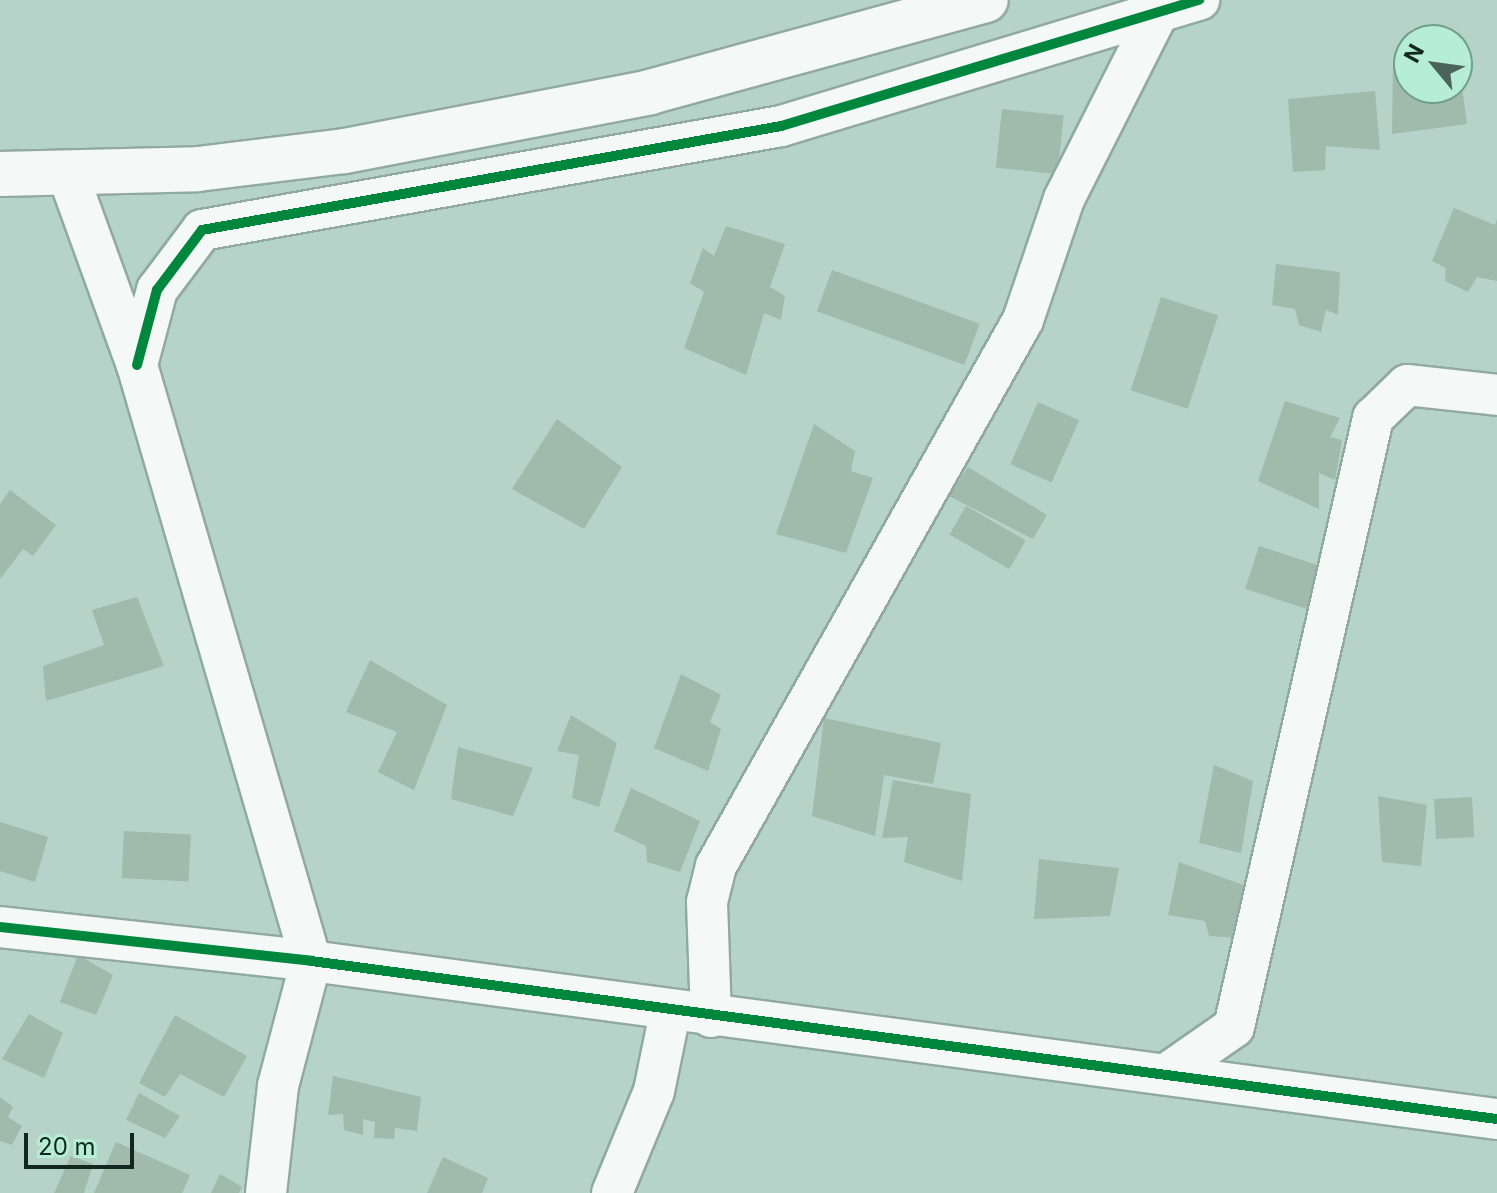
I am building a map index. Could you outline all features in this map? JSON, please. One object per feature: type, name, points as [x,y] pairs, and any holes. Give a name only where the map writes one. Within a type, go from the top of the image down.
[{"type":"main road","points":[[0,174],[198,169],[345,151],[650,92],[986,0]]},
{"type":"street","points":[[137,365],[157,290],[202,230],[781,126],[1156,17],[1199,0]]},
{"type":"street","points":[[711,1017],[707,902],[716,866],[1023,320],[1064,199],[1156,17]]},
{"type":"street","points":[[67,172],[137,365],[311,961],[278,1086],[266,1193]]},
{"type":"street","points":[[1168,1073],[1234,1027],[1373,418],[1407,385],[1497,395]]},
{"type":"street","points":[[0,927],[311,961],[670,1013],[1168,1073],[1497,1119]]},
{"type":"street","points":[[612,1193],[654,1091],[670,1013]]},
{"type":"building","points":[[1393,64],[1393,104],[1464,104],[1467,124],[1392,134]]},
{"type":"building","points":[[1375,91],[1380,150],[1326,146],[1325,170],[1293,172],[1288,99]]},
{"type":"building","points":[[1002,109],[1064,115],[1057,174],[996,168]]},
{"type":"building","points":[[1454,208],[1495,225],[1497,219],[1497,281],[1477,277],[1468,292],[1445,281],[1446,268],[1432,261]]},
{"type":"building","points":[[726,226],[785,244],[770,287],[785,296],[781,320],[764,313],[746,375],[684,348],[704,292],[690,283],[703,248],[714,256]]},
{"type":"building","points":[[1276,264],[1340,272],[1338,315],[1326,310],[1321,332],[1299,325],[1295,309],[1272,305]]},
{"type":"building","points":[[832,270],[980,324],[964,365],[817,311]]},
{"type":"building","points":[[1161,297],[1218,316],[1188,409],[1131,390]]},
{"type":"building","points":[[1285,401],[1340,418],[1330,437],[1342,440],[1335,480],[1319,473],[1319,509],[1258,481]]},
{"type":"building","points":[[1038,402],[1079,420],[1051,482],[1010,464]]},
{"type":"building","points":[[557,419],[622,467],[584,529],[512,489]]},
{"type":"building","points":[[814,424],[855,451],[851,471],[873,478],[846,553],[776,534]]},
{"type":"building","points":[[968,467],[1047,515],[1033,539],[949,496]]},
{"type":"building","points":[[10,490],[56,525],[33,556],[23,549],[0,579],[0,504]]},
{"type":"building","points":[[966,506],[1026,540],[1009,569],[950,535]]},
{"type":"building","points":[[1259,546],[1322,566],[1308,609],[1245,589]]},
{"type":"building","points":[[137,597],[164,666],[46,701],[43,666],[104,645],[92,610]]},
{"type":"building","points":[[370,660],[447,705],[414,790],[378,772],[397,732],[346,712]]},
{"type":"building","points":[[681,674],[721,695],[710,722],[721,729],[708,771],[654,748]]},
{"type":"building","points":[[571,715],[617,743],[599,807],[572,798],[579,755],[557,751]]},
{"type":"building","points":[[824,718],[941,743],[933,784],[884,775],[875,836],[812,816]]},
{"type":"building","points":[[458,747],[533,768],[513,816],[451,799]]},
{"type":"building","points":[[1214,765],[1253,781],[1241,853],[1199,843]]},
{"type":"building","points":[[893,780],[971,794],[962,881],[904,862],[908,837],[882,838]]},
{"type":"building","points":[[631,788],[700,821],[680,872],[647,862],[646,846],[614,831]]},
{"type":"building","points":[[1378,796],[1427,805],[1421,866],[1382,862]]},
{"type":"building","points":[[1472,797],[1474,837],[1436,839],[1434,799]]},
{"type":"building","points":[[0,822],[48,837],[35,882],[0,871]]},
{"type":"building","points":[[124,831],[191,835],[188,881],[122,878]]},
{"type":"building","points":[[1039,859],[1119,868],[1110,916],[1034,919]]},
{"type":"building","points":[[1179,862],[1246,886],[1238,938],[1209,936],[1205,921],[1168,915]]},
{"type":"building","points":[[78,955],[113,975],[96,1015],[60,1002]]},
{"type":"building","points":[[29,1014],[63,1033],[44,1078],[2,1059]]},
{"type":"building","points":[[175,1015],[247,1056],[224,1097],[180,1074],[165,1097],[139,1083]]},
{"type":"building","points":[[333,1076],[421,1097],[417,1131],[395,1128],[394,1139],[374,1138],[375,1122],[363,1119],[363,1135],[344,1130],[343,1114],[328,1115]]},
{"type":"building","points":[[139,1093],[180,1116],[165,1138],[126,1120]]},
{"type":"building","points":[[0,1097],[13,1107],[8,1117],[22,1126],[12,1145],[0,1141]]},
{"type":"building","points":[[116,1142],[190,1175],[182,1193],[94,1193]]},
{"type":"building","points":[[71,1156],[93,1164],[84,1193],[54,1193]]},
{"type":"building","points":[[443,1157],[488,1178],[482,1193],[427,1193]]},
{"type":"building","points":[[220,1174],[242,1187],[239,1193],[211,1193]]},
{"type":"cycle path","points":[[137,365],[157,290],[202,230],[781,126],[1199,0]]},
{"type":"cycle path","points":[[0,927],[311,961],[1497,1119]]}]
